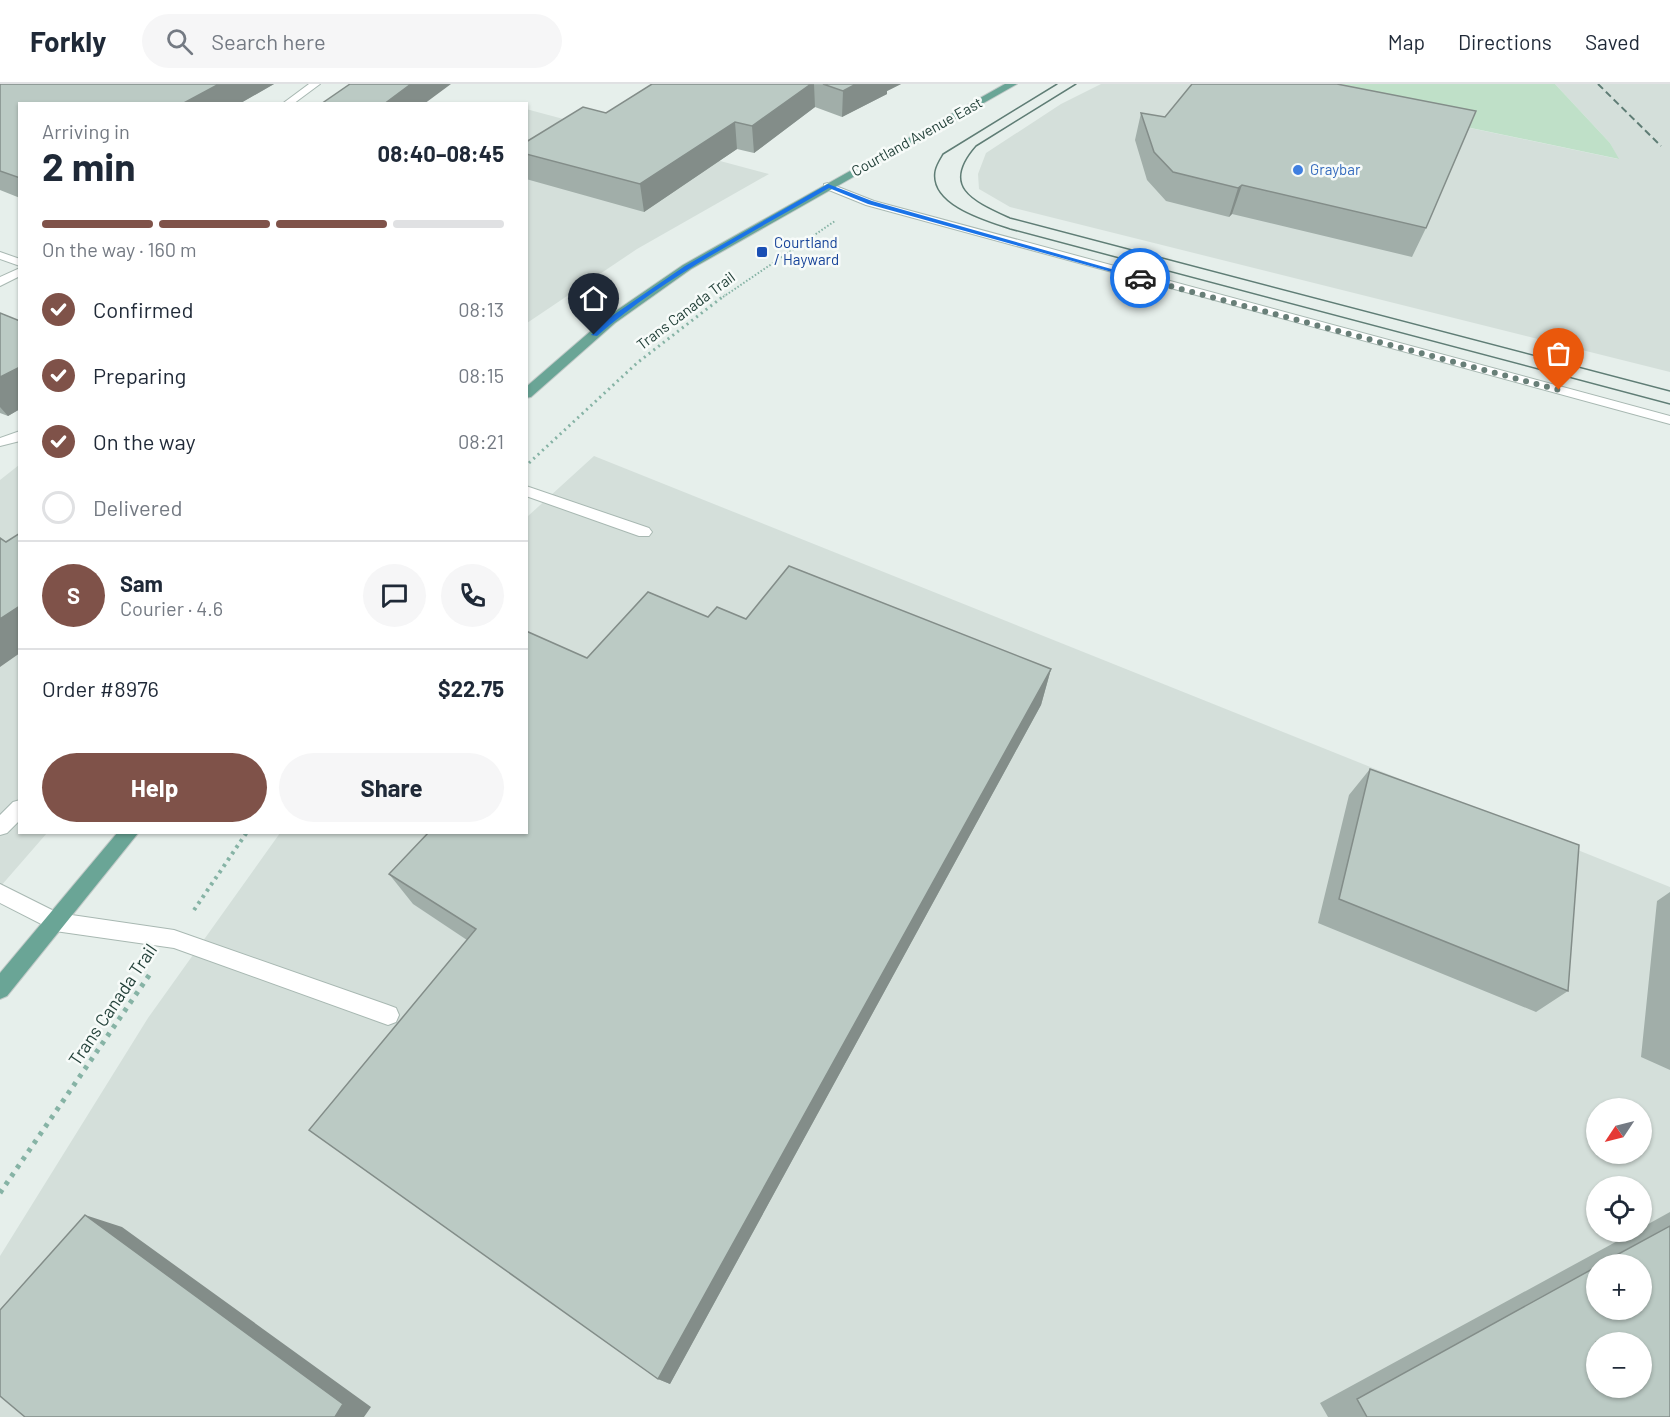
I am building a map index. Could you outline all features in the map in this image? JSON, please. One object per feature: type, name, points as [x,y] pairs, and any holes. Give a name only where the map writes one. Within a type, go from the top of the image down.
[{"type":"main road","name":"Courtland Avenue East","points":[[528,392],[611,320],[687,267],[1012,84]]},
{"type":"main road","points":[[0,989],[128,834]]},
{"type":"street","points":[[289,102],[315,84]]},
{"type":"street","points":[[828,186],[870,203],[1670,420]]},
{"type":"street","points":[[0,255],[18,262]]},
{"type":"street","points":[[0,282],[18,272]]},
{"type":"street","points":[[0,442],[18,436]]},
{"type":"street","points":[[528,492],[644,532]]},
{"type":"street","points":[[0,827],[18,810]]},
{"type":"street","points":[[0,893],[56,922],[174,939],[388,1015]]},
{"type":"path","name":"Trans Canada Trail","points":[[530,462],[612,383],[687,324],[796,246],[841,218]]},
{"type":"path","name":"Trans Canada Trail","points":[[0,1193],[246,834]]},
{"type":"shaded area","points":[[1101,84],[1261,84],[1618,159],[1610,143],[1555,84],[1670,84],[1670,372],[1010,207],[979,189],[978,174],[986,153],[1061,104]]},
{"type":"shaded area","points":[[528,110],[769,174],[637,249],[528,322]]},
{"type":"shaded area","points":[[594,456],[1670,887],[1670,1417],[0,1417],[0,1256],[148,1018],[279,834],[528,834],[528,516]]},
{"type":"shaded area","points":[[18,466],[18,834],[46,834],[0,887],[0,480]]},
{"type":"green space","points":[[1261,84],[1555,84],[1610,143],[1619,159]]},
{"type":"building","points":[[0,84],[219,84],[186,102],[18,102],[18,177],[0,171]]},
{"type":"building","points":[[350,84],[411,84],[387,102],[324,102]]},
{"type":"building","points":[[652,84],[811,84],[752,126],[735,122],[640,184],[528,155],[528,141],[583,107],[606,113]]},
{"type":"building","points":[[823,84],[856,84],[843,91]]},
{"type":"building","name":"Graybar","points":[[1192,84],[1337,84],[1476,111],[1426,228],[1242,185],[1238,188],[1173,172],[1154,152],[1141,113],[1165,117]]},
{"type":"building","points":[[0,313],[18,320],[18,368],[0,377]]},
{"type":"building","points":[[18,534],[18,607],[0,619],[0,538],[6,542]]},
{"type":"building","points":[[789,566],[1051,669],[658,1379],[309,1130],[476,929],[389,874],[427,834],[528,834],[528,632],[587,658],[648,592],[708,617],[717,607],[746,619]]},
{"type":"building","points":[[1370,769],[1579,845],[1568,991],[1339,899]]},
{"type":"building","points":[[85,1215],[343,1404],[335,1417],[25,1417],[0,1396],[0,1310]]},
{"type":"building","points":[[1670,1226],[1670,1417],[1367,1417],[1357,1399],[1586,1273],[1586,1320],[1652,1320],[1652,1254],[1618,1254],[1641,1242],[1652,1242],[1652,1236]]},
{"type":"tram line","points":[[1057,84],[943,154],[935,171],[936,183],[941,193],[950,202],[974,216],[1010,229],[1670,404]]},
{"type":"tram line","points":[[1076,84],[976,146],[961,172],[961,182],[973,199],[1010,218],[1670,391]]},
{"type":"railway","points":[[1598,84],[1661,146]]},
{"type":"way so far","points":[[1140,278],[1559,390]]},
{"type":"place","name":"Graybar","points":[[1298,170]]},
{"type":"place","name":"Courtland / Hayward","points":[[762,252]]},
{"type":"route","points":[[594,335],[611,320],[687,267],[828,186],[870,203],[1140,278]]}]
